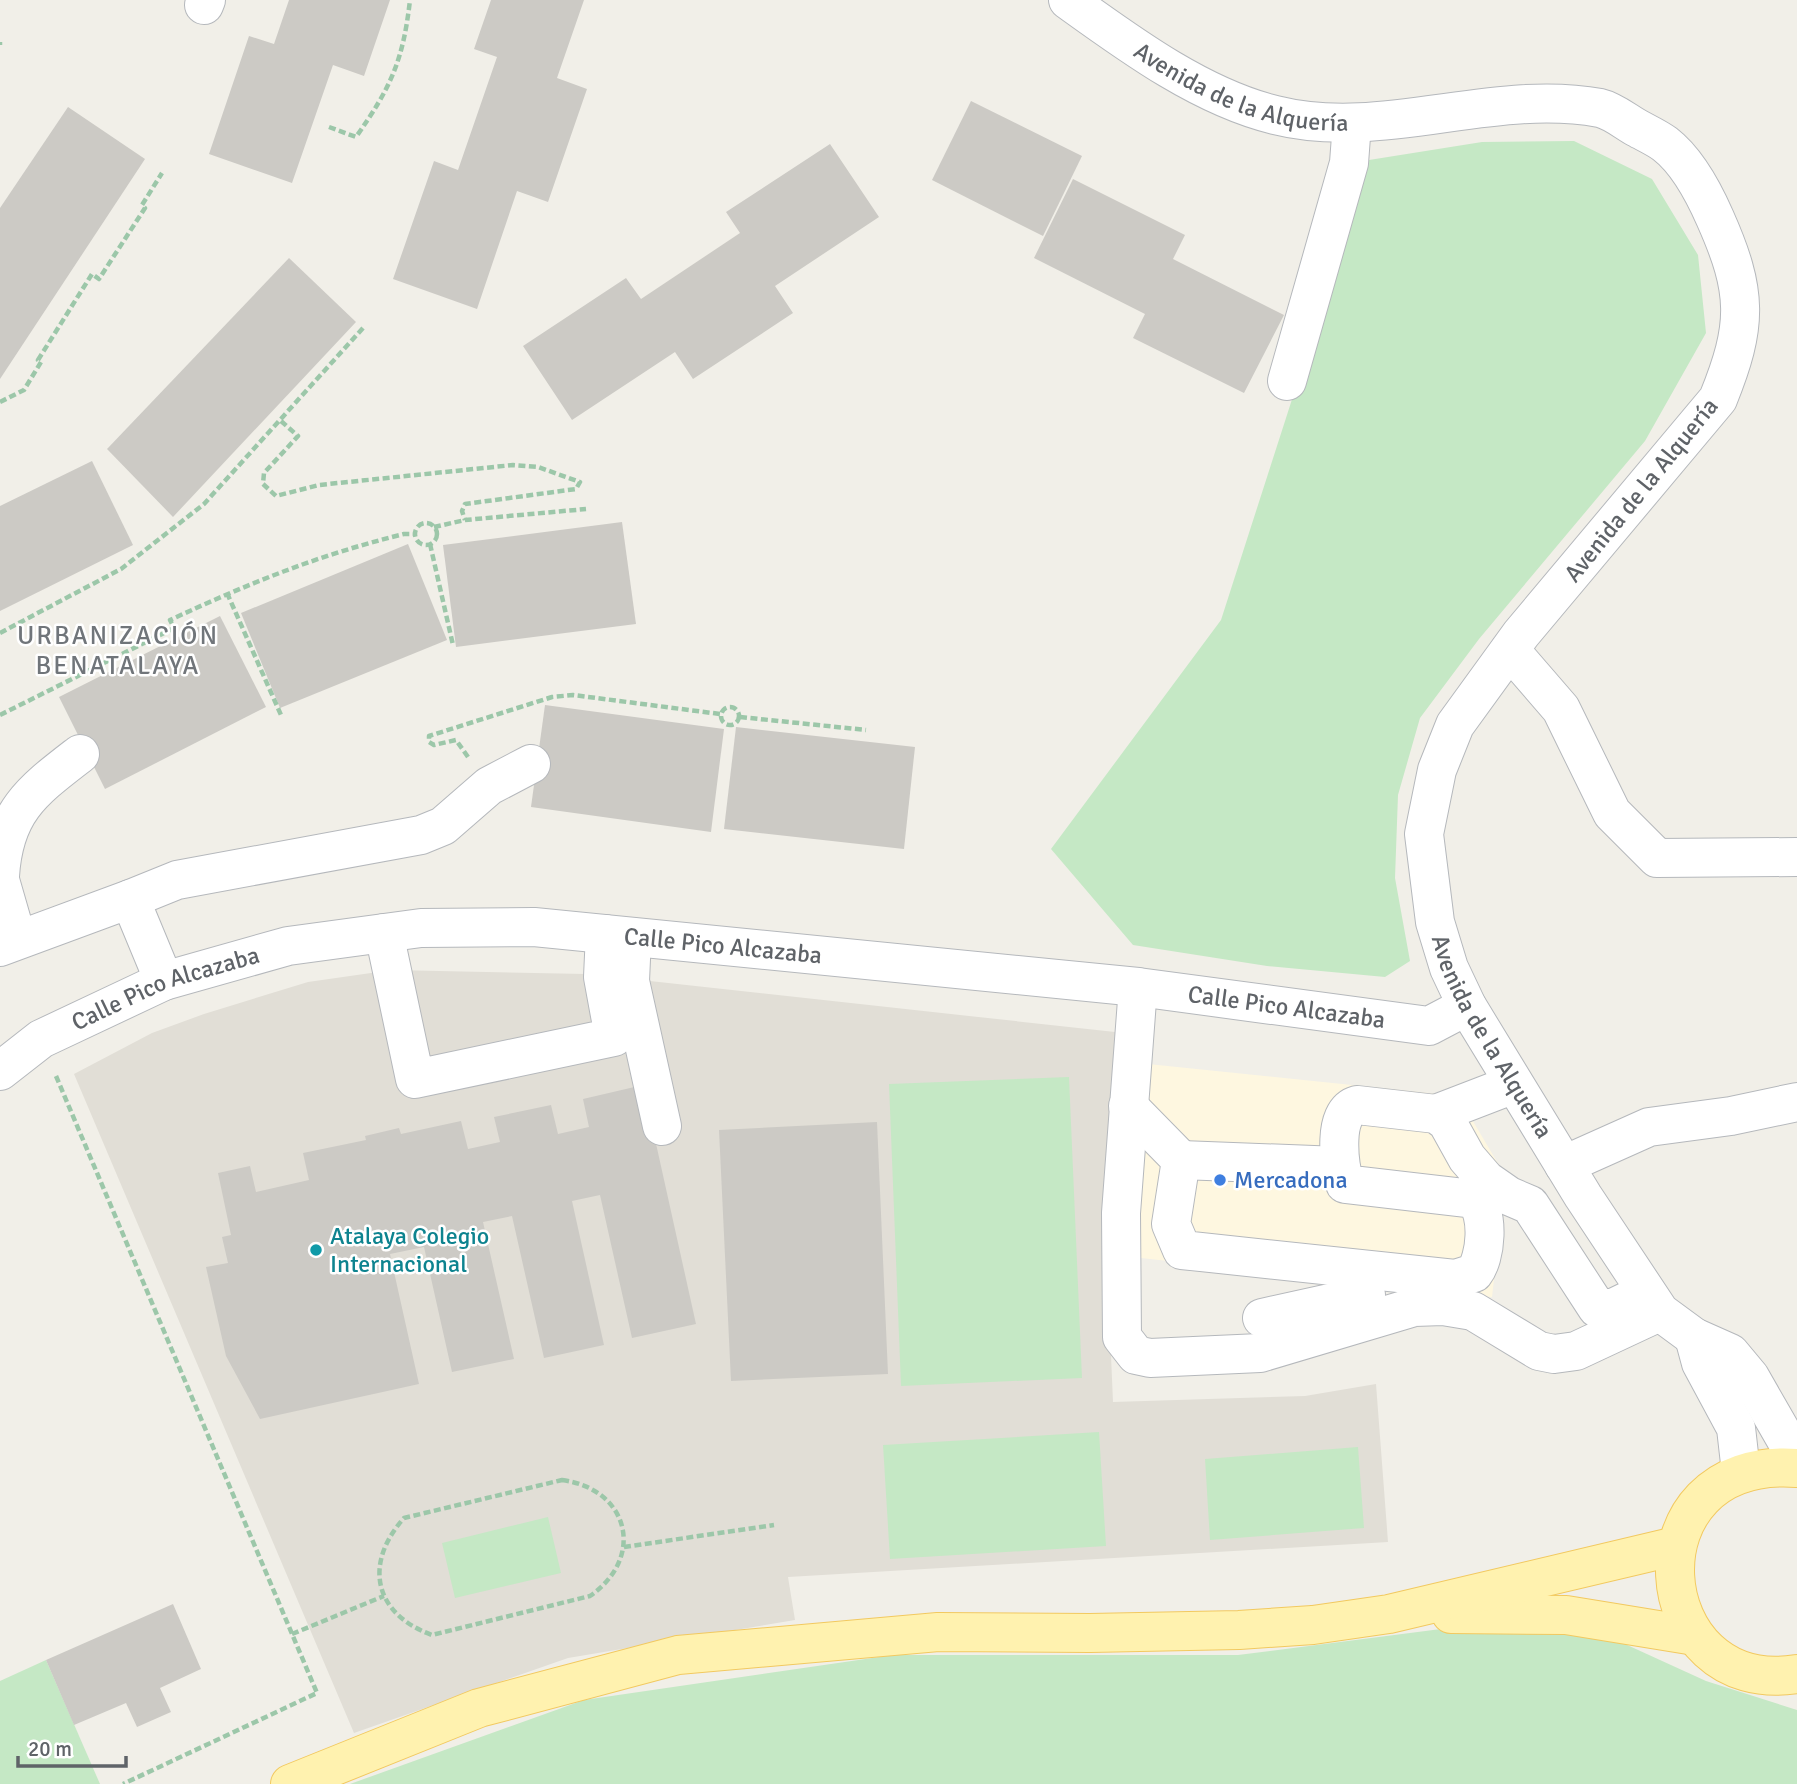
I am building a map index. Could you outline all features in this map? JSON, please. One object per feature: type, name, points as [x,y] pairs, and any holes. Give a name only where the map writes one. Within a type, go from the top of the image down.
[{"type":"main road","points":[[1797,1468],[1771,1466],[1741,1472],[1712,1489],[1689,1515],[1676,1546],[1673,1578],[1680,1608],[1695,1636],[1718,1658],[1747,1672],[1779,1677],[1797,1674]]},
{"type":"main road","points":[[290,1784],[479,1708],[678,1655],[938,1632],[1238,1630],[1312,1625],[1389,1614],[1676,1546]]},
{"type":"main road","points":[[1389,1614],[1566,1615],[1695,1636]]},
{"type":"street","name":"Avenida de la Alquería","points":[[1068,0],[1140,52],[1222,95],[1273,115],[1317,123],[1352,123],[1521,102],[1603,108],[1666,145],[1703,192],[1734,259],[1742,311],[1736,354],[1718,400],[1510,650],[1455,725],[1437,770],[1424,834],[1435,922],[1449,968],[1467,1006],[1564,1165],[1653,1302],[1694,1337],[1730,1353],[1750,1377],[1797,1459]]},
{"type":"street","points":[[1287,381],[1349,163],[1352,123]]},
{"type":"street","points":[[1510,650],[1561,709],[1612,813],[1657,858],[1797,857]]},
{"type":"street","points":[[80,754],[34,789],[14,815],[2,846],[0,878],[9,943],[177,880],[421,835],[443,826],[489,786],[531,764]]},
{"type":"street","points":[[130,899],[164,981]]},
{"type":"street","name":"Calle Pico Alcazaba","points":[[0,1071],[41,1040],[164,981],[288,946],[421,928],[534,927],[1138,987],[1429,1026],[1467,1006]]},
{"type":"street","points":[[384,933],[415,1079],[614,1037],[603,977],[619,936]]},
{"type":"street","points":[[619,936],[662,1126]]},
{"type":"street","points":[[1138,987],[1121,1213],[1122,1337],[1125,1344],[1143,1357],[1414,1307],[1443,1306],[1473,1311],[1539,1351],[1555,1354],[1576,1351],[1653,1302]]},
{"type":"street","points":[[1181,1160],[1171,1224],[1182,1250],[1461,1279],[1474,1273],[1480,1262],[1484,1214],[1474,1199],[1345,1184],[1339,1166],[1343,1116],[1349,1108],[1357,1105],[1436,1114],[1514,1084]]},
{"type":"street","points":[[1564,1165],[1649,1127],[1731,1116],[1797,1102]]},
{"type":"street","points":[[1128,1106],[1181,1160],[1339,1166]]},
{"type":"street","points":[[1436,1114],[1455,1133],[1467,1158],[1486,1180],[1508,1196],[1530,1205],[1597,1308],[1608,1310],[1653,1302]]},
{"type":"street","points":[[1462,1197],[1467,1158]]},
{"type":"street","points":[[1261,1336],[1264,1278]]},
{"type":"street","points":[[1261,1336],[1376,1294],[1389,1285]]},
{"type":"street","points":[[1694,1337],[1702,1363],[1736,1428],[1741,1472]]},
{"type":"path","points":[[329,127],[356,137],[386,95],[404,47],[410,0]]},
{"type":"path","points":[[0,402],[24,390],[41,362],[38,360],[92,274],[100,279],[145,208],[142,205],[162,173]]},
{"type":"path","points":[[0,633],[130,562],[204,504],[363,328]]},
{"type":"path","points":[[281,421],[298,436],[264,473],[263,484],[276,496],[331,483],[513,465],[538,467],[580,482],[576,489],[465,504],[462,511],[465,520]]},
{"type":"path","points":[[434,527],[435,540],[429,544],[417,541],[415,534],[422,523],[434,527],[465,520],[586,509]]},
{"type":"path","points":[[0,715],[174,628],[170,620],[227,593],[301,562],[404,534],[415,534]]},
{"type":"path","points":[[429,544],[453,645]]},
{"type":"path","points":[[227,593],[281,715]]},
{"type":"path","points":[[489,786],[456,740],[434,745],[429,742],[430,734],[552,697],[573,695],[720,714]]},
{"type":"path","points":[[720,714],[728,706],[734,708],[740,717]]},
{"type":"path","points":[[720,714],[721,720],[732,726],[740,717]]},
{"type":"path","points":[[740,717],[866,730]]},
{"type":"path","points":[[41,1040],[317,1693],[123,1784]]},
{"type":"path","points":[[562,1480],[582,1483],[601,1493],[614,1508],[623,1527],[624,1548],[618,1567],[607,1585],[590,1596],[432,1635],[412,1628],[395,1614],[384,1596],[378,1575],[380,1554],[389,1534],[404,1518],[562,1480]]},
{"type":"path","points":[[624,1548],[774,1525]]},
{"type":"path","points":[[292,1634],[384,1596]]},
{"type":"shaded area","points":[[392,970],[586,974],[1115,1032],[1106,1238],[1113,1402],[1305,1396],[1376,1384],[1388,1542],[788,1577],[795,1620],[568,1658],[354,1733],[74,1074],[152,1033],[204,1014],[308,982]]},
{"type":"shaded area","name":"Mercadona","points":[[1148,1064],[1458,1096],[1506,1177],[1492,1297],[1132,1257]]},
{"type":"green space","points":[[1574,141],[1652,179],[1698,255],[1706,333],[1645,441],[1479,639],[1420,718],[1398,795],[1395,878],[1410,961],[1385,977],[1267,966],[1133,945],[1051,849],[1221,620],[1369,160],[1482,142]]},
{"type":"green space","points":[[1069,1077],[1082,1378],[901,1386],[889,1084]]},
{"type":"green space","points":[[1099,1432],[1106,1546],[890,1559],[883,1445]]},
{"type":"green space","points":[[1358,1447],[1364,1528],[1210,1540],[1205,1459]]},
{"type":"green space","points":[[548,1517],[561,1573],[455,1598],[442,1543]]},
{"type":"green space","points":[[1472,1625],[1603,1634],[1706,1681],[1797,1710],[1797,1784],[350,1784],[584,1700],[893,1655],[1238,1655]]},
{"type":"green space","points":[[46,1660],[100,1784],[0,1784],[0,1681]]},
{"type":"building","points":[[289,0],[390,0],[364,76],[333,65],[292,183],[209,154],[249,36],[274,44]]},
{"type":"building","points":[[491,0],[584,0],[557,78],[587,89],[548,202],[517,191],[477,309],[393,279],[434,161],[458,170],[497,57],[474,49]]},
{"type":"building","points":[[971,101],[1082,156],[1043,236],[932,180]]},
{"type":"building","points":[[68,107],[145,159],[0,379],[0,208]]},
{"type":"building","points":[[830,144],[879,217],[775,286],[793,313],[693,379],[675,352],[572,420],[523,346],[626,278],[641,299],[740,233],[726,212]]},
{"type":"building","points":[[1073,179],[1185,235],[1173,259],[1284,315],[1244,393],[1133,338],[1145,314],[1034,258]]},
{"type":"building","points":[[289,258],[356,322],[173,517],[107,449]]},
{"type":"building","points":[[92,461],[133,545],[0,611],[0,506]]},
{"type":"building","points":[[622,522],[636,624],[456,647],[443,545]]},
{"type":"building","points":[[408,544],[447,640],[280,708],[241,613]]},
{"type":"building","points":[[220,616],[266,707],[105,789],[59,697]]},
{"type":"building","points":[[545,705],[724,729],[711,832],[531,807]]},
{"type":"building","points":[[736,727],[915,747],[904,849],[724,829]]},
{"type":"building","name":"Atalaya Colegio Internacional","points":[[643,1085],[696,1324],[632,1338],[600,1195],[572,1201],[604,1345],[544,1358],[512,1216],[483,1222],[514,1359],[452,1372],[424,1247],[390,1254],[419,1384],[260,1419],[226,1356],[206,1267],[228,1263],[222,1237],[231,1235],[218,1173],[250,1166],[256,1192],[309,1180],[303,1153],[366,1140],[365,1136],[399,1128],[401,1134],[461,1121],[468,1149],[500,1142],[494,1117],[551,1105],[558,1134],[589,1127],[583,1099]]},
{"type":"building","points":[[877,1122],[888,1374],[731,1381],[719,1130]]},
{"type":"building","points":[[173,1604],[201,1669],[160,1688],[171,1712],[137,1727],[126,1703],[74,1725],[46,1660]]},
{"type":"place","name":"Mercadona","points":[[1220,1180]]},
{"type":"place","name":"Atalaya Colegio Internacional","points":[[316,1250]]},
{"type":"district","name":"URBANIZACIÓN BENATALAYA","points":[[118,650]]}]
